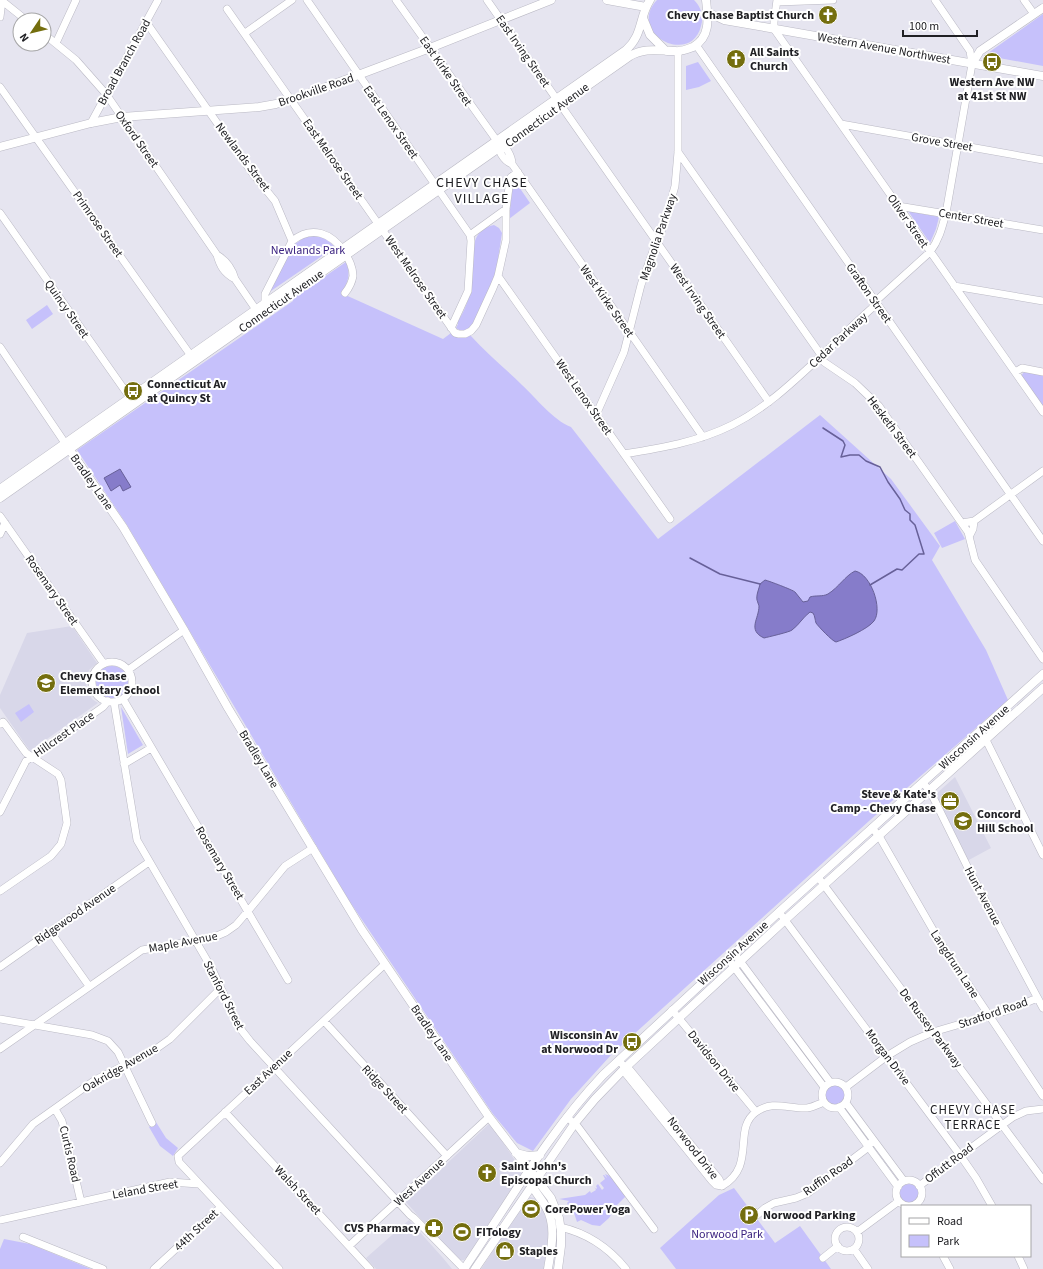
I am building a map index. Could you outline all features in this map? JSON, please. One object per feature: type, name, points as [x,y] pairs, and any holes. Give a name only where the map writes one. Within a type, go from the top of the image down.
[{"type":"main road","name":"Brookville Road","points":[[0,147],[91,123],[122,117],[264,106],[291,100],[430,48],[551,0]]},
{"type":"main road","points":[[607,0],[648,4]]},
{"type":"main road","points":[[696,45],[704,37],[707,30],[706,7],[700,0]]},
{"type":"main road","name":"Connecticut Avenue","points":[[0,498],[67,447],[344,252],[500,145],[558,102],[631,46],[637,36],[648,4]]},
{"type":"main road","name":"Western Avenue Northwest","points":[[706,7],[724,20],[1043,76]]},
{"type":"main road","points":[[972,64],[980,51],[1043,8]]},
{"type":"main road","points":[[643,18],[650,35],[666,51]]},
{"type":"main road","points":[[707,30],[724,20]]},
{"type":"main road","name":"Connecticut Avenue","points":[[558,102],[636,52],[646,50],[678,51],[696,45]]},
{"type":"main road","name":"Connecticut Avenue","points":[[258,313],[265,303],[344,252]]},
{"type":"main road","name":"Connecticut Avenue","points":[[0,489],[67,447]]},
{"type":"main road","name":"Bradley Lane","points":[[67,447],[123,528],[350,913],[489,1117],[516,1153],[534,1182]]},
{"type":"main road","name":"Wisconsin Avenue","points":[[464,1269],[528,1171],[581,1098],[672,1010],[1043,674]]},
{"type":"main road","name":"Wisconsin Avenue","points":[[475,1269],[575,1123],[595,1099],[625,1068],[785,920],[1043,688]]},
{"type":"main road","points":[[516,1153],[528,1156],[540,1154]]},
{"type":"main road","points":[[534,1182],[554,1205],[559,1218],[561,1246],[558,1269]]},
{"type":"main road","points":[[534,1182],[547,1208],[553,1228],[548,1269]]},
{"type":"street","points":[[0,17],[1,0]]},
{"type":"street","points":[[1,0],[16,12]]},
{"type":"street","points":[[56,43],[76,0]]},
{"type":"street","name":"Broad Branch Road","points":[[91,123],[158,0]]},
{"type":"street","points":[[245,33],[292,0]]},
{"type":"street","name":"East Lenox Street","points":[[306,0],[437,188]]},
{"type":"street","name":"East Kirke Street","points":[[396,0],[500,145]]},
{"type":"street","name":"East Irving Street","points":[[487,0],[558,102]]},
{"type":"street","points":[[774,29],[777,1],[833,0]]},
{"type":"street","points":[[934,0],[970,51],[972,64]]},
{"type":"street","points":[[1024,0],[1034,14]]},
{"type":"street","name":"East Melrose Street","points":[[228,9],[380,227]]},
{"type":"street","name":"Newlands Street","points":[[146,22],[255,178],[275,201],[292,241]]},
{"type":"street","name":"Oliver Street","points":[[774,29],[1043,412]]},
{"type":"street","name":"Oxford Street","points":[[52,40],[82,66],[106,94],[217,255],[224,272],[235,279],[258,313]]},
{"type":"street","name":"Grafton Street","points":[[696,45],[1043,541]]},
{"type":"street","name":"Magnolia Parkway","points":[[596,415],[621,362],[641,286],[656,241],[665,222],[676,180],[678,152],[678,51]]},
{"type":"street","name":"Cedar Parkway","points":[[624,454],[670,446],[703,437],[732,425],[769,402],[786,389],[930,252],[940,235],[946,213],[972,64]]},
{"type":"street","name":"Primrose Street","points":[[0,87],[193,358]]},
{"type":"street","name":"West Irving Street","points":[[558,102],[769,402]]},
{"type":"street","name":"Grove Street","points":[[841,124],[1043,160]]},
{"type":"street","name":"West Kirke Street","points":[[500,145],[508,163],[512,164],[518,172],[703,437]]},
{"type":"street","name":"Hesketh Street","points":[[678,152],[824,362],[855,383],[879,406],[970,535],[975,560],[1043,659]]},
{"type":"street","points":[[437,188],[470,235],[471,241],[468,291],[451,328],[459,334],[465,334],[471,331],[476,325],[486,306],[498,276],[506,240],[506,209],[510,178],[518,172]]},
{"type":"street","name":"Center Street","points":[[898,206],[1043,230]]},
{"type":"street","points":[[470,235],[506,209]]},
{"type":"street","name":"Quincy Street","points":[[0,213],[132,401]]},
{"type":"street","points":[[493,219],[506,229]]},
{"type":"street","name":"West Melrose Street","points":[[380,227],[451,328]]},
{"type":"street","points":[[265,303],[265,294],[292,241],[304,234],[321,233],[334,239],[344,252],[352,266],[353,276],[345,293]]},
{"type":"street","name":"West Lenox Street","points":[[498,276],[670,519]]},
{"type":"street","points":[[954,286],[1043,301]]},
{"type":"street","name":"Bradley Lane","points":[[0,347],[67,447]]},
{"type":"street","points":[[1014,372],[1022,368],[1043,372]]},
{"type":"street","points":[[962,523],[974,521],[1043,471]]},
{"type":"street","name":"Rosemary Street","points":[[0,516],[104,664]]},
{"type":"street","points":[[970,535],[973,529],[974,521]]},
{"type":"street","points":[[0,534],[5,523]]},
{"type":"street","points":[[128,670],[184,630]]},
{"type":"street","points":[[111,662],[117,663],[123,665],[128,670],[132,682],[131,689],[123,699],[111,701],[102,699],[94,690],[93,684],[95,672],[104,664],[111,662]]},
{"type":"street","name":"Rosemary Street","points":[[123,699],[288,980]]},
{"type":"street","name":"Hillcrest Place","points":[[0,812],[26,761],[111,701]]},
{"type":"street","name":"Stanford Street","points":[[111,701],[137,840],[212,969],[243,1033],[410,1215],[464,1269]]},
{"type":"street","points":[[1,890],[51,856],[61,844],[66,830],[67,817],[60,777],[55,771],[26,752],[2,723]]},
{"type":"street","points":[[980,731],[986,740],[1043,855]]},
{"type":"street","points":[[124,764],[152,748]]},
{"type":"street","name":"Hunt Avenue","points":[[923,783],[930,791],[969,870],[1043,1008]]},
{"type":"street","name":"Langdrum Lane","points":[[872,828],[879,836],[940,942],[1043,1096]]},
{"type":"street","name":"Maple Avenue","points":[[0,1049],[144,949],[212,938],[226,932],[236,925],[285,866],[313,848]]},
{"type":"street","name":"Ridgewood Avenue","points":[[0,966],[149,862]]},
{"type":"street","name":"De Russey Parkway","points":[[818,877],[1043,1180]]},
{"type":"street","name":"Morgan Drive","points":[[779,912],[960,1155],[976,1178],[991,1205]]},
{"type":"street","points":[[50,931],[89,986]]},
{"type":"street","points":[[731,956],[827,1084]]},
{"type":"street","name":"East Avenue","points":[[199,1184],[179,1162],[178,1156],[385,964]]},
{"type":"street","name":"Oakridge Avenue","points":[[0,1163],[33,1124],[95,1080],[153,1050],[170,1039],[221,988]]},
{"type":"street","name":"Stratford Road","points":[[846,1087],[887,1056],[910,1042],[933,1032],[990,1017],[1018,1007],[1037,998]]},
{"type":"street","name":"Davidson Drive","points":[[672,1010],[756,1112]]},
{"type":"street","points":[[0,1019],[34,1024],[102,1038],[114,1047],[152,1123]]},
{"type":"street","name":"Ridge Street","points":[[324,1021],[448,1156]]},
{"type":"street","name":"Norwood Drive","points":[[619,1060],[625,1068],[630,1070],[658,1109],[719,1179],[722,1186],[732,1179],[741,1165],[744,1154],[745,1129],[756,1112]]},
{"type":"street","points":[[837,1082],[846,1087],[848,1096],[846,1102],[839,1107],[831,1107],[824,1102],[822,1093],[827,1084],[837,1082]]},
{"type":"street","points":[[1040,1109],[1043,1096]]},
{"type":"street","points":[[756,1112],[771,1106],[779,1105],[807,1108],[824,1102]]},
{"type":"street","points":[[846,1102],[873,1140],[901,1184]]},
{"type":"street","points":[[839,1107],[868,1146],[901,1184]]},
{"type":"street","name":"Curtis Road","points":[[54,1109],[62,1120],[81,1202]]},
{"type":"street","name":"Offutt Road","points":[[919,1186],[1002,1124],[1018,1114],[1040,1109]]},
{"type":"street","name":"Walsh Street","points":[[225,1112],[370,1269]]},
{"type":"street","name":"West Avenue","points":[[349,1246],[489,1117]]},
{"type":"street","points":[[566,1117],[575,1123],[654,1229]]},
{"type":"street","name":"Ruffin Road","points":[[757,1215],[774,1203],[796,1198],[808,1193],[866,1149],[873,1140]]},
{"type":"street","points":[[911,1181],[919,1186],[921,1196],[915,1205],[905,1205],[899,1201],[896,1194],[901,1184],[911,1181]]},
{"type":"street","name":"Leland Street","points":[[0,1220],[170,1182],[199,1184]]},
{"type":"street","points":[[199,1184],[275,1268]]},
{"type":"street","points":[[857,1232],[899,1201]]},
{"type":"street","name":"44th Street","points":[[154,1269],[221,1207]]},
{"type":"street","points":[[822,1258],[835,1246],[836,1234],[841,1228],[849,1226],[852,1227],[859,1235],[859,1242],[854,1249],[846,1251],[835,1246]]},
{"type":"street","points":[[560,1228],[577,1231],[595,1241],[609,1251],[626,1269]]},
{"type":"street","points":[[23,1237],[103,1269]]},
{"type":"street","points":[[854,1249],[868,1269]]},
{"type":"street","points":[[944,1257],[950,1269]]},
{"type":"street","points":[[1018,1257],[1024,1269]]},
{"type":"shaded area","points":[[120,469],[131,487],[123,491],[120,485],[111,491],[104,478]]},
{"type":"shaded area","points":[[855,571],[866,578],[874,593],[877,609],[874,621],[862,630],[836,642],[817,625],[813,613],[810,612],[790,631],[764,638],[756,631],[755,624],[759,611],[757,594],[760,584],[765,580],[793,591],[803,602],[808,601],[810,597],[828,594]]},
{"type":"shaded area","name":"Chevy Chase Elementary School","points":[[72,626],[97,663],[89,670],[86,688],[92,699],[98,703],[30,751],[0,708],[0,695],[27,633]]},
{"type":"shaded area","name":"Concord Hill School","points":[[955,777],[991,848],[967,861],[936,794]]},
{"type":"shaded area","points":[[490,1123],[520,1168],[521,1174],[468,1256],[464,1260],[459,1260],[450,1252],[406,1202]]},
{"type":"shaded area","points":[[530,1197],[537,1199],[546,1215],[548,1223],[549,1233],[544,1269],[481,1269],[523,1205]]},
{"type":"shaded area","points":[[409,1220],[452,1269],[376,1269],[366,1258]]},
{"type":"green space","points":[[657,0],[694,0],[702,15],[701,26],[695,38],[686,44],[675,44],[664,41],[655,34],[649,24],[650,12]]},
{"type":"green space","points":[[1043,14],[1043,66],[988,56],[988,53]]},
{"type":"green space","points":[[698,62],[711,81],[699,87],[686,90],[686,66]]},
{"type":"green space","points":[[515,181],[530,203],[509,219],[513,182]]},
{"type":"green space","points":[[908,211],[939,217],[930,243]]},
{"type":"green space","points":[[494,225],[499,228],[502,233],[496,272],[474,325],[467,331],[461,331],[456,328],[458,324],[457,322],[468,301],[470,292],[475,242],[478,234]]},
{"type":"green space","name":"Newlands Park","points":[[314,236],[325,238],[335,247],[268,293],[295,244],[305,237]]},
{"type":"green space","points":[[346,262],[348,266],[348,278],[341,293],[443,339],[451,333],[460,337],[470,335],[551,414],[564,424],[571,427],[658,539],[820,415],[891,479],[940,546],[932,560],[986,650],[1008,700],[869,821],[611,1055],[571,1099],[533,1151],[517,1143],[493,1114],[348,899],[127,525],[77,450],[293,301],[292,299]]},
{"type":"green space","points":[[47,305],[53,314],[32,329],[26,320]]},
{"type":"green space","points":[[1024,372],[1043,375],[1043,409],[1021,376]]},
{"type":"green space","points":[[955,521],[965,539],[942,548],[934,533]]},
{"type":"green space","points":[[109,666],[115,666],[125,673],[128,682],[127,688],[121,695],[115,698],[109,698],[99,691],[96,685],[96,679],[103,669]]},
{"type":"green space","points":[[29,704],[34,712],[21,722],[15,713]]},
{"type":"green space","points":[[121,707],[143,745],[128,754]]},
{"type":"green space","points":[[835,1085],[842,1088],[845,1095],[842,1102],[835,1105],[828,1102],[825,1095],[828,1088]]},
{"type":"green space","points":[[156,1122],[166,1138],[178,1148],[173,1156],[160,1146],[149,1127]]},
{"type":"green space","points":[[605,1174],[610,1176],[627,1195],[617,1205],[609,1218],[600,1226],[592,1225],[581,1220],[577,1222],[574,1213],[567,1203],[569,1201],[559,1199],[585,1195],[590,1191],[591,1193],[596,1190],[594,1187],[596,1189],[598,1184],[602,1190],[604,1188],[600,1183],[605,1179],[603,1175],[607,1178]]},
{"type":"green space","points":[[909,1184],[916,1187],[919,1194],[916,1201],[909,1204],[902,1201],[899,1194],[902,1187]]},
{"type":"green space","name":"Norwood Park","points":[[734,1188],[775,1243],[800,1226],[831,1269],[676,1269],[660,1248],[719,1195]]},
{"type":"green space","points":[[4,1239],[30,1244],[91,1269],[0,1269],[0,1249]]},
{"type":"waterway","points":[[823,428],[843,441],[845,445],[841,457],[859,455],[866,461],[880,467],[900,499],[905,510],[910,514],[910,520],[915,525],[924,554],[919,554],[902,570],[897,569],[870,585]]},
{"type":"waterway","points":[[690,558],[720,574],[760,584]]},
{"type":"place","name":"Chevy Chase Baptist Church","points":[[828,15]]},
{"type":"place","name":"All Saints Church","points":[[736,59]]},
{"type":"place","name":"Western Ave NW at 41st St NW","points":[[992,62]]},
{"type":"place","name":"Connecticut Av at Quincy St","points":[[133,391]]},
{"type":"place","name":"Chevy Chase Elementary School","points":[[46,683]]},
{"type":"place","name":"Steve & Kate's Camp - Chevy Chase","points":[[950,801]]},
{"type":"place","name":"Concord Hill School","points":[[963,821]]},
{"type":"place","name":"Wisconsin Av at Norwood Dr","points":[[632,1042]]},
{"type":"place","name":"Saint John's Episcopal Church","points":[[487,1173]]},
{"type":"place","name":"CorePower Yoga","points":[[531,1209]]},
{"type":"place","name":"Norwood Parking","points":[[749,1215]]},
{"type":"place","name":"CVS Pharmacy","points":[[434,1228]]},
{"type":"place","name":"FITology","points":[[462,1232]]},
{"type":"place","name":"Staples","points":[[505,1251]]},
{"type":"district","name":"CHEVY CHASE VILLAGE","points":[[482,190]]},
{"type":"district","name":"CHEVY CHASE TERRACE","points":[[973,1116]]}]
